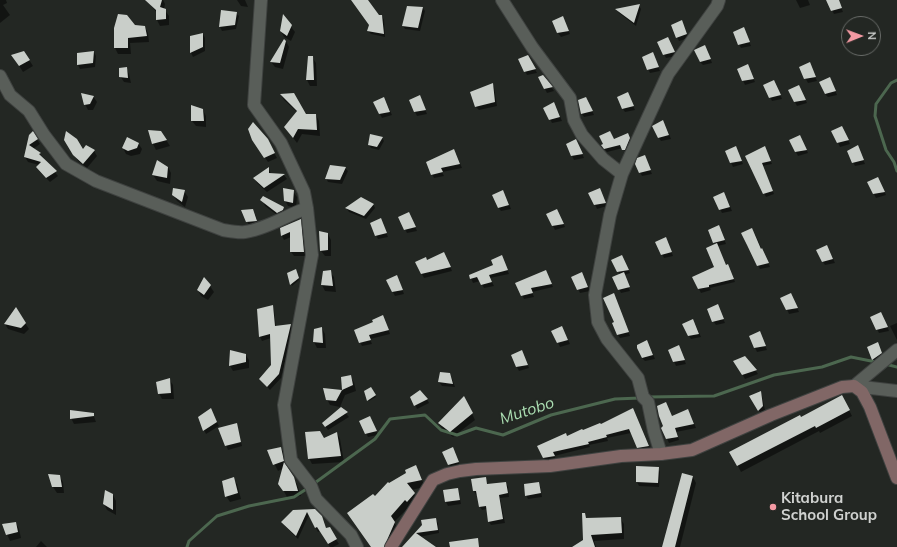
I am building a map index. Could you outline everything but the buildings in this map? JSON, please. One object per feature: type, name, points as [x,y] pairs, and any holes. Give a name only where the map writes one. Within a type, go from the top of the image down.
[{"type":"main road","points":[[391,547],[433,480],[447,474],[476,469],[550,466],[621,456],[661,454],[692,450],[778,412],[842,387],[854,386],[862,392],[870,407],[897,478]]},
{"type":"street","points":[[261,0],[254,105],[281,143],[304,192],[312,255],[284,405],[291,460],[311,486],[316,499],[351,535],[357,547]]},
{"type":"street","points":[[502,0],[532,47],[570,98],[574,120],[582,136],[603,159],[622,174]]},
{"type":"street","points":[[661,454],[654,431],[648,402],[643,397],[638,378],[607,339],[598,322],[595,296],[598,272],[610,215],[622,174],[668,74],[717,6],[719,0]]},
{"type":"street","points":[[0,76],[10,95],[29,111],[44,135],[66,164],[96,181],[223,230],[244,232],[276,222],[307,208]]},
{"type":"street","points":[[854,386],[897,350]]},
{"type":"street","points":[[854,386],[897,391]]},
{"type":"waterway","points":[[897,80],[891,83],[876,104],[875,116],[886,150],[894,162],[897,171]]},
{"type":"waterway","name":"Mutobo","points":[[648,397],[714,396],[774,375],[822,367],[851,357],[876,362]]},
{"type":"waterway","name":"Mutobo","points":[[885,364],[897,367]]},
{"type":"waterway","name":"Mutobo","points":[[312,485],[375,439],[390,419],[425,415],[441,430],[457,435],[476,428],[503,435],[551,415],[615,399],[640,398]]},
{"type":"waterway","name":"Mutobo","points":[[187,547],[189,541],[217,516],[249,506],[294,497],[308,488]]},
{"type":"place","name":"Kitabura School Group","points":[[773,507]]}]
